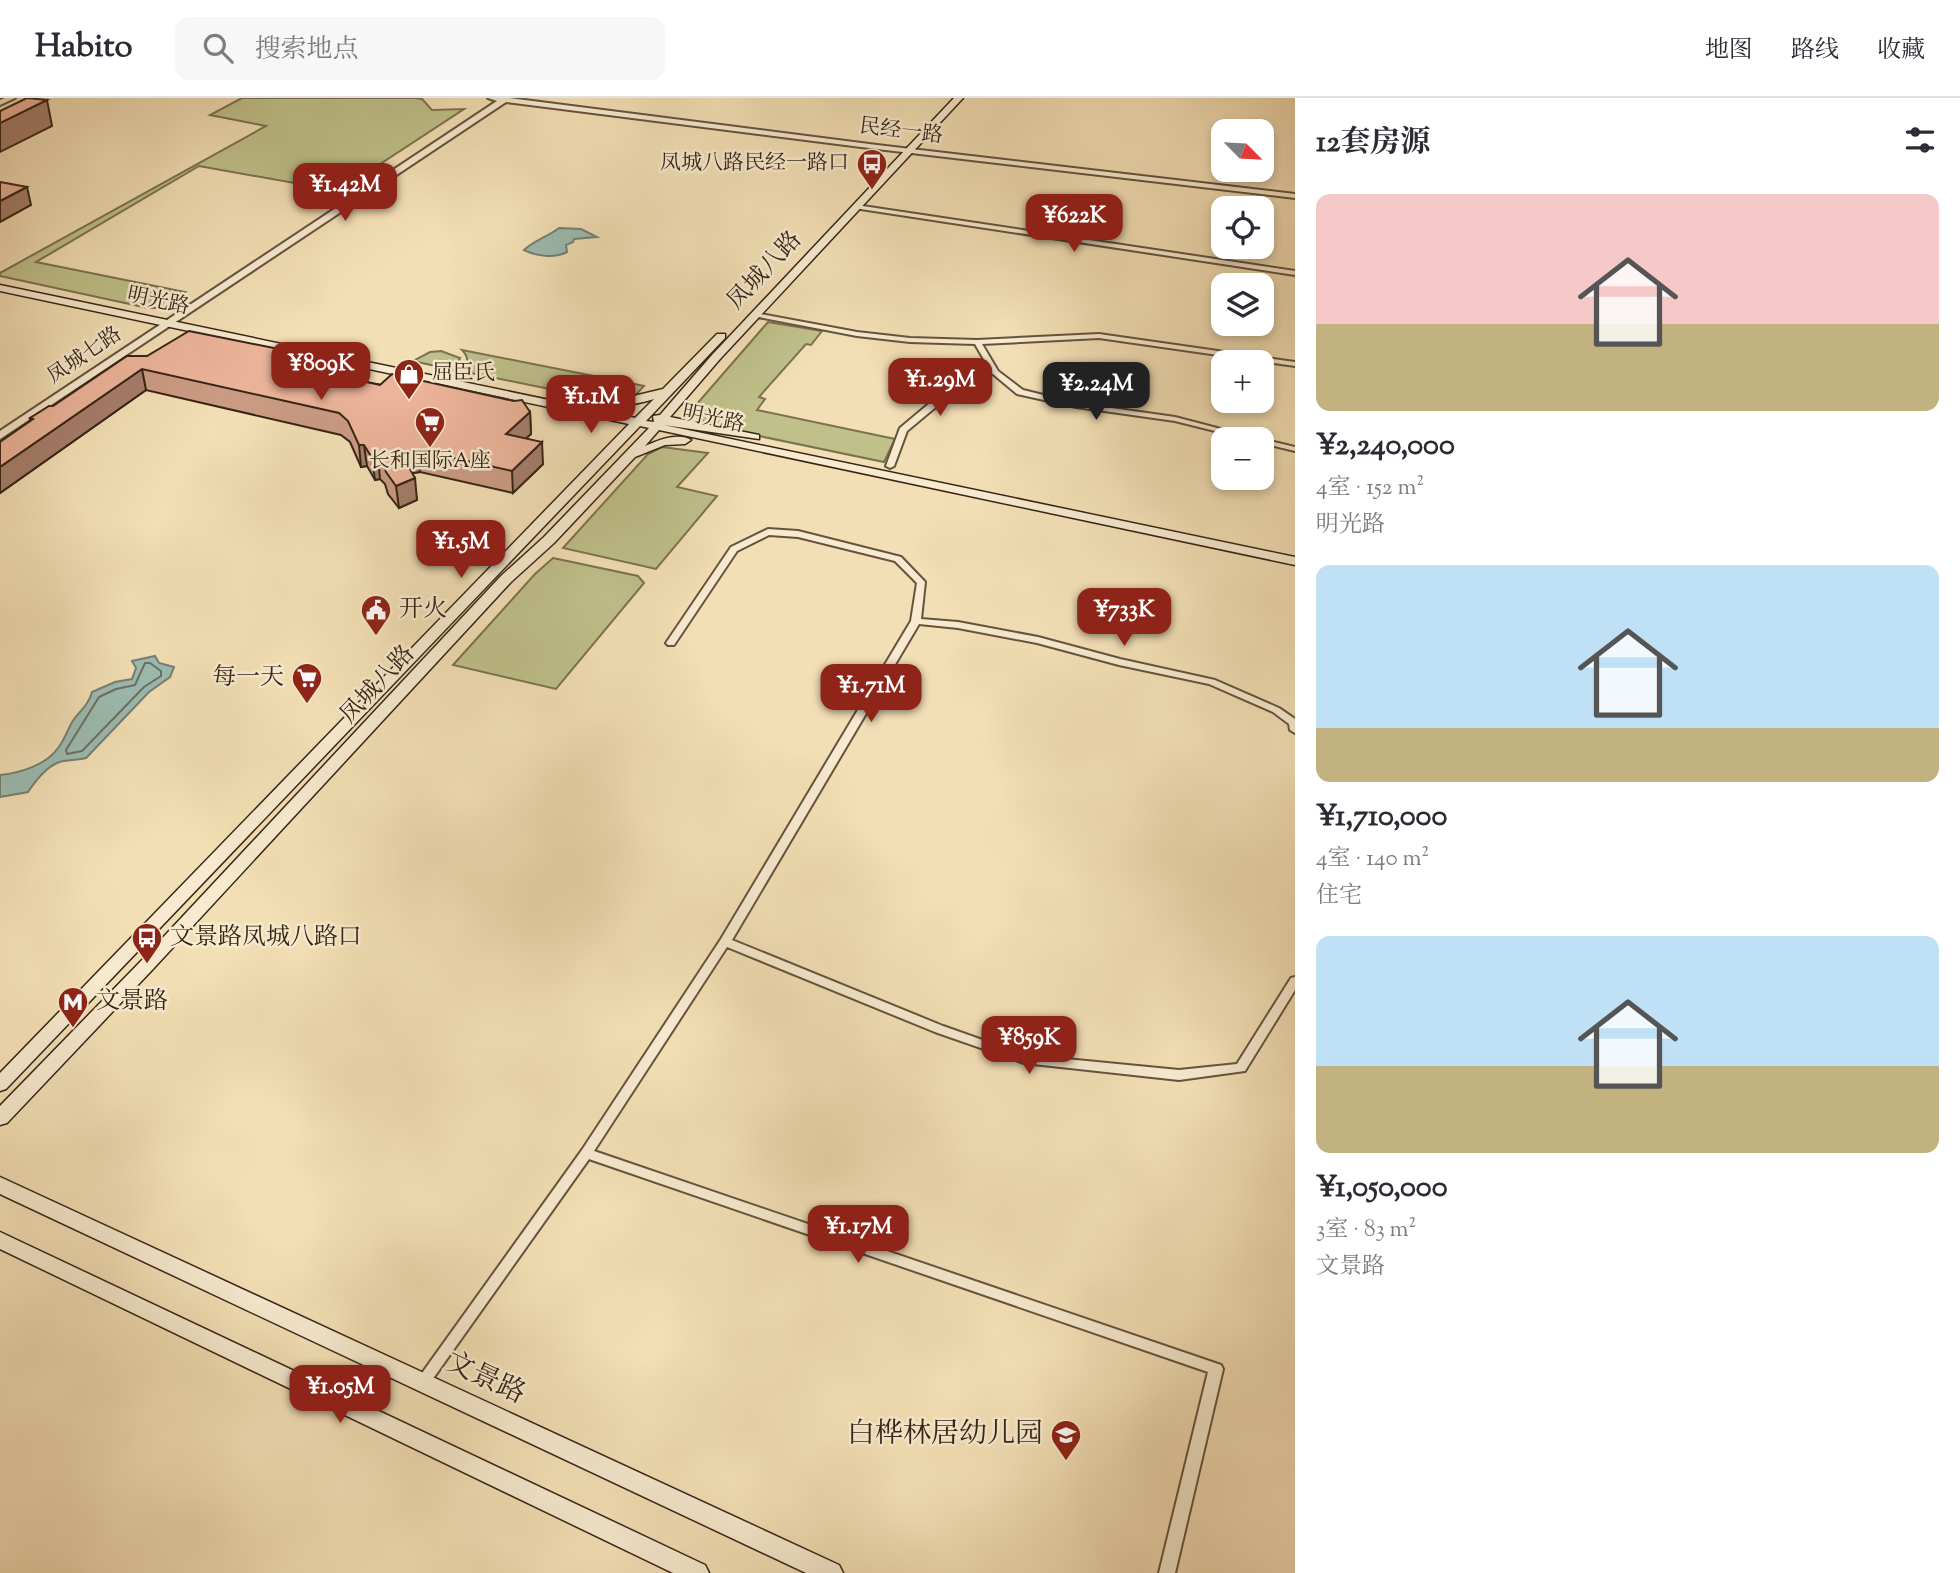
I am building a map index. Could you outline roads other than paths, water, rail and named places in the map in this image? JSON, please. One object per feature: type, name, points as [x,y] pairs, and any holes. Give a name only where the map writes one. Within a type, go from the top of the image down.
[{"type":"main road","name":"凤城八路","points":[[0,1118],[147,965],[506,579],[549,540],[621,465],[856,207],[947,98]]},
{"type":"main road","name":"凤城八路","points":[[0,1084],[638,419],[903,151],[959,98]]},
{"type":"main road","name":"明光路","points":[[0,281],[172,321]]},
{"type":"main road","name":"明光路","points":[[0,288],[172,321],[659,424],[890,466],[1295,550]]},
{"type":"main road","points":[[576,406],[634,402],[659,393],[674,383]]},
{"type":"main road","points":[[691,387],[686,403],[689,410],[731,438]]},
{"type":"main road","points":[[576,406],[611,432],[609,444],[599,461]]},
{"type":"main road","name":"明光路","points":[[731,438],[1295,561]]},
{"type":"main road","points":[[621,465],[647,447],[663,442],[731,438]]},
{"type":"main road","name":"文景路","points":[[0,1185],[831,1573]]},
{"type":"main road","points":[[0,1240],[698,1573]]},
{"type":"street","points":[[0,103],[11,98]]},
{"type":"street","name":"民经一路","points":[[492,98],[903,151],[1295,196]]},
{"type":"street","name":"凤城七路","points":[[0,436],[505,99]]},
{"type":"street","points":[[856,207],[1295,274]]},
{"type":"street","points":[[755,315],[857,334],[911,340],[977,342],[1099,336],[1295,364]]},
{"type":"street","points":[[977,342],[995,372],[1020,392],[1076,405],[1175,419],[1211,428]]},
{"type":"street","points":[[890,466],[903,429],[958,384],[979,374],[995,372]]},
{"type":"street","points":[[1274,444],[1295,449]]},
{"type":"street","points":[[422,1383],[586,1153],[725,942],[916,621],[920,582],[898,559],[798,534],[768,532],[734,549],[671,643]]},
{"type":"street","points":[[916,621],[958,625],[1038,640],[1119,662],[1212,682],[1276,710],[1294,723],[1295,730]]},
{"type":"street","points":[[725,942],[939,1029],[1024,1059],[1179,1075],[1241,1068],[1295,981]]},
{"type":"street","points":[[586,1153],[1216,1369],[1167,1573]]},
{"type":"water","points":[[559,228],[581,229],[597,237],[574,239],[566,245],[567,252],[551,256],[524,250],[533,243]]},
{"type":"water","points":[[155,656],[159,663],[174,667],[170,677],[149,692],[86,758],[52,765],[28,792],[0,797],[0,775],[24,770],[47,759],[60,745],[92,692],[115,682],[132,679],[136,668],[132,661]]},
{"type":"place","name":"凤城八路民经一路口","points":[[872,191]]},
{"type":"place","name":"屈臣氏","points":[[409,401]]},
{"type":"place","name":"长和国际A座","points":[[430,449]]},
{"type":"place","name":"开火","points":[[376,637]]},
{"type":"place","name":"每一天","points":[[307,705]]},
{"type":"place","name":"文景路凤城八路口","points":[[147,965]]},
{"type":"place","name":"文景路","points":[[73,1029]]},
{"type":"place","name":"白桦林居幼儿园","points":[[1066,1462]]}]
